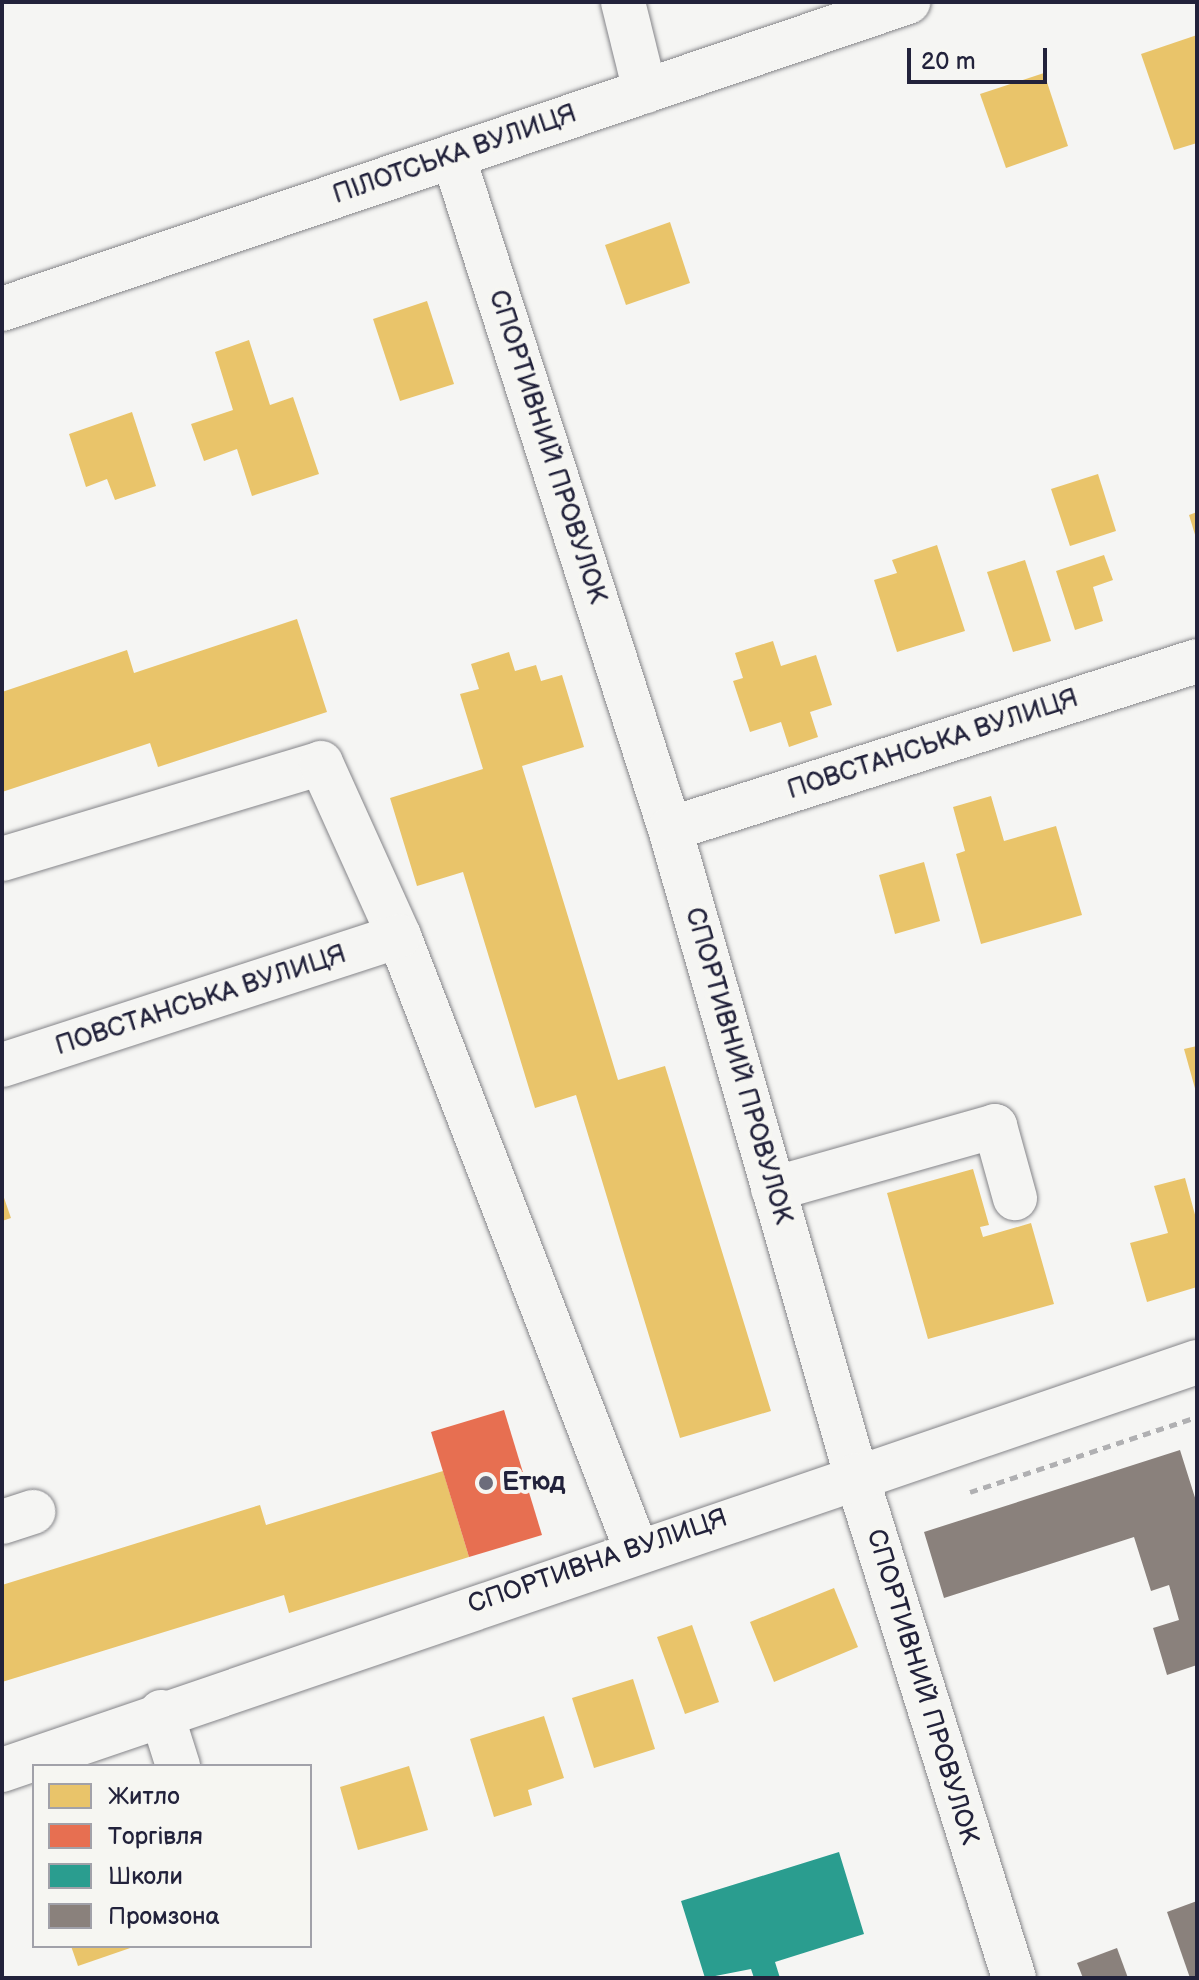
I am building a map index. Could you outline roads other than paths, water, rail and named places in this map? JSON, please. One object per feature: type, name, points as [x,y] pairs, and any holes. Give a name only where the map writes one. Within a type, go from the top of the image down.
[{"type":"street","points":[[623,2],[645,91]]},
{"type":"street","name":"ПІЛОТСЬКА ВУЛИЦЯ","points":[[2,309],[908,2]]},
{"type":"street","name":"СПОРТИВНИЙ ПРОВУЛОК","points":[[453,156],[670,829],[856,1475],[1014,1978]]},
{"type":"street","name":"ПОВСТАНСЬКА ВУЛИЦЯ","points":[[670,829],[1197,661]]},
{"type":"street","points":[[2,859],[321,763],[399,936],[636,1549]]},
{"type":"street","name":"ПОВСТАНСЬКА ВУЛИЦЯ","points":[[2,1065],[399,936]]},
{"type":"street","points":[[773,1189],[995,1126],[1015,1198]]},
{"type":"street","name":"СПОРТИВНА ВУЛИЦЯ","points":[[2,1770],[161,1712],[636,1549],[1197,1362]]},
{"type":"street","points":[[161,1712],[177,1764]]},
{"type":"place","name":"Етюд","points":[[486,1483]]}]
